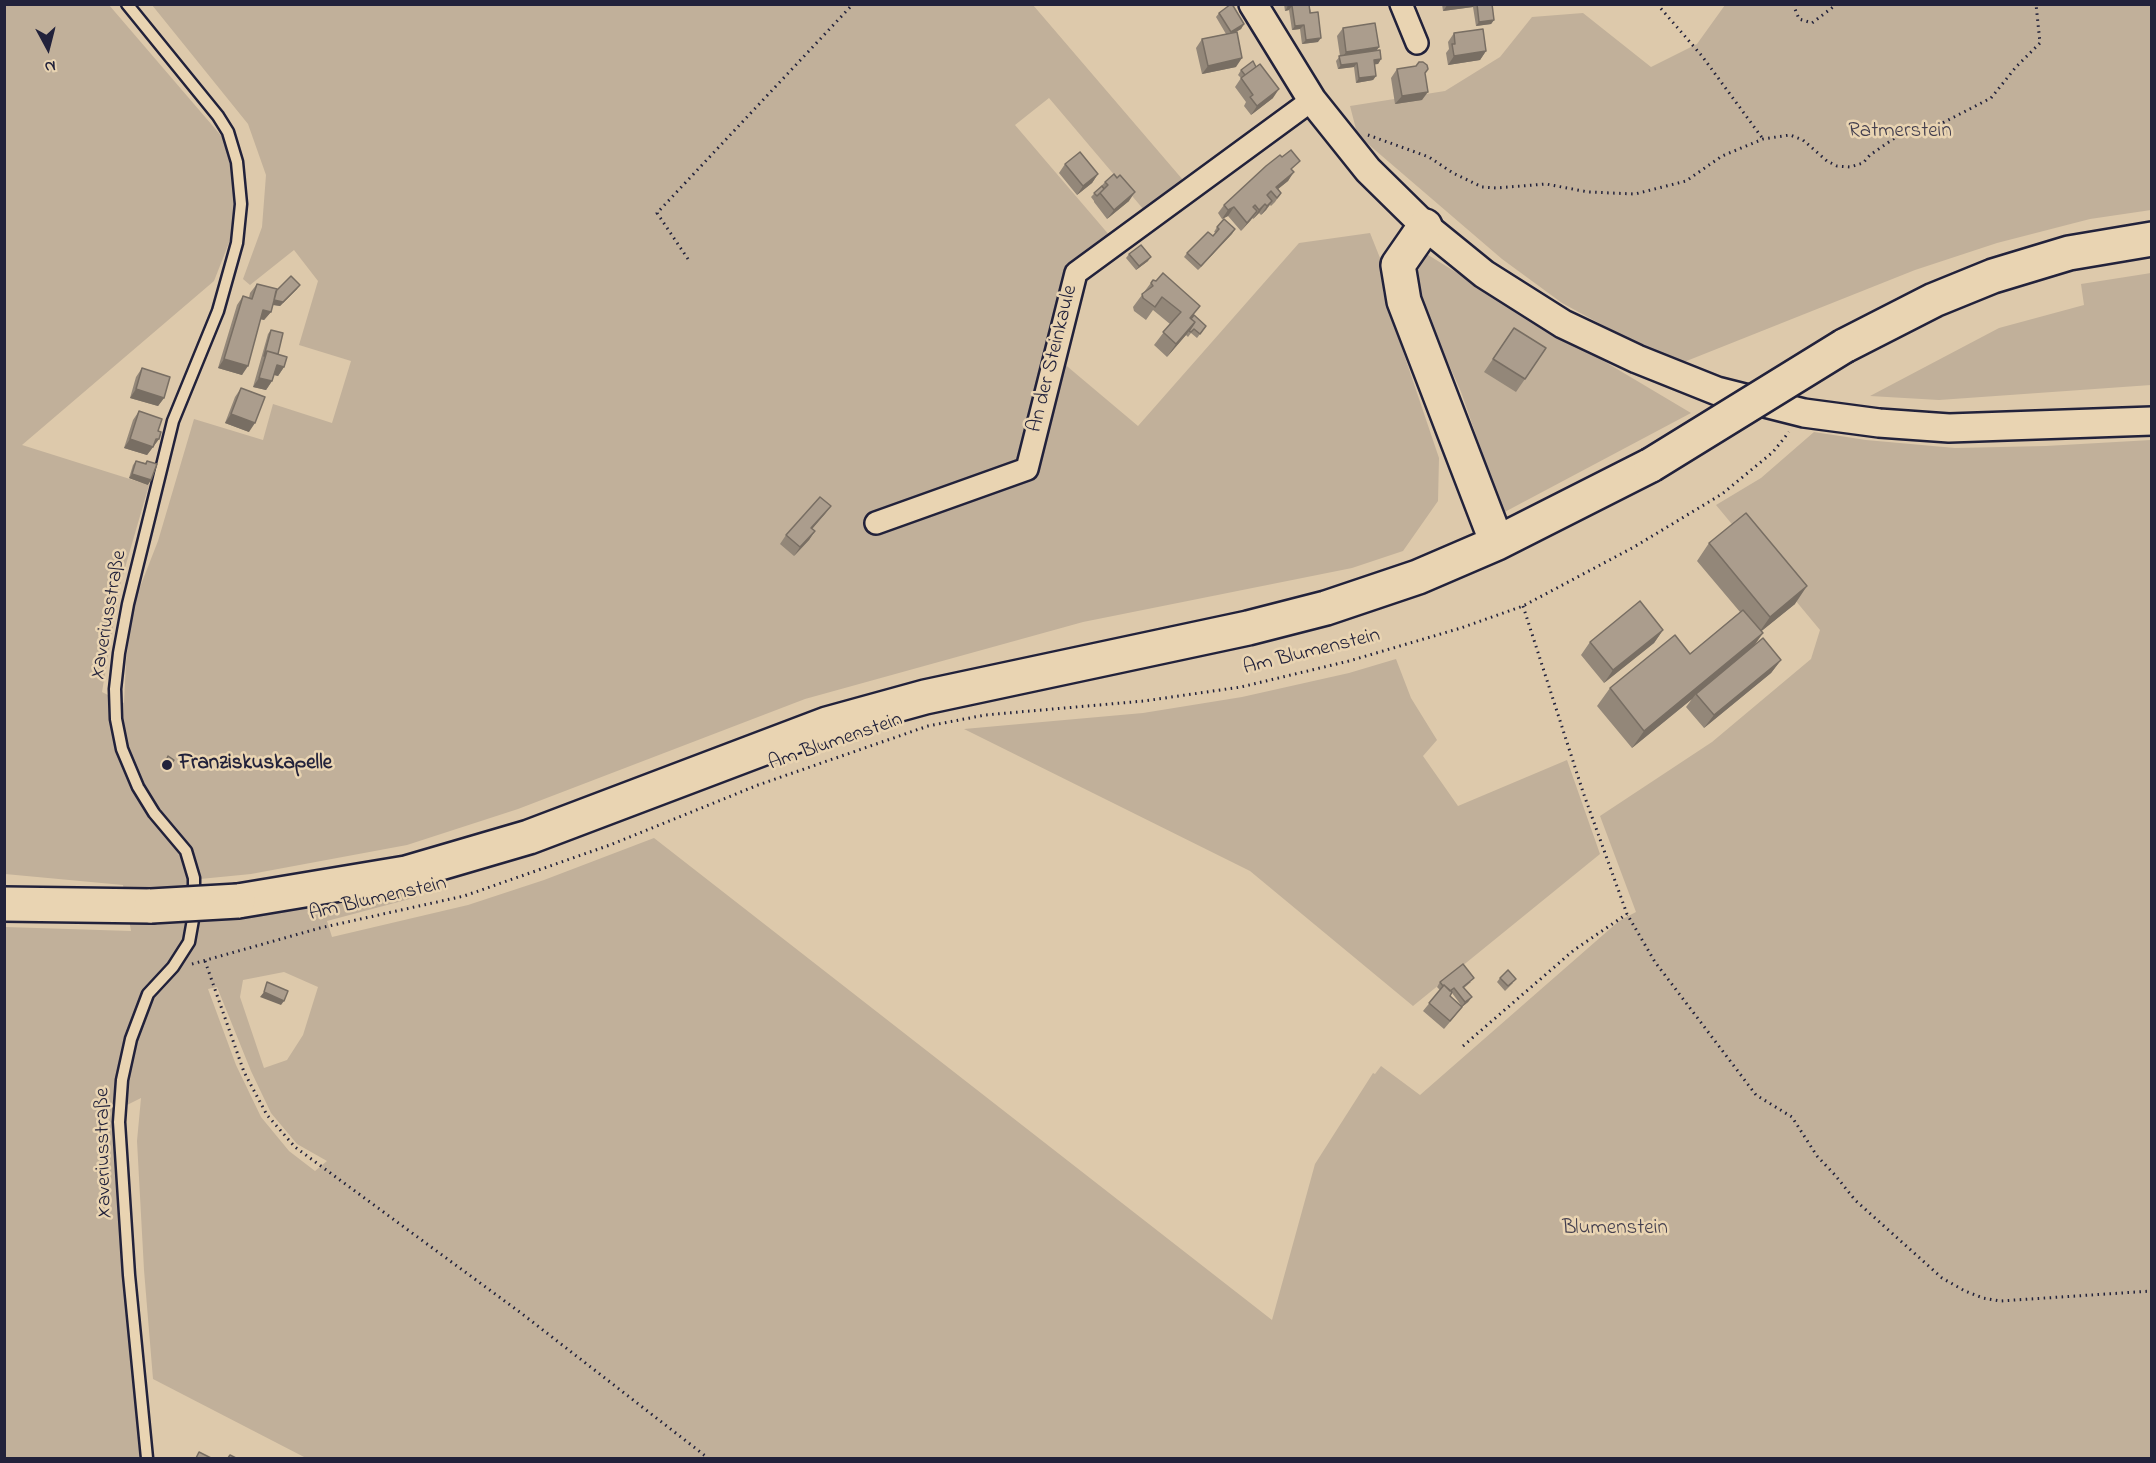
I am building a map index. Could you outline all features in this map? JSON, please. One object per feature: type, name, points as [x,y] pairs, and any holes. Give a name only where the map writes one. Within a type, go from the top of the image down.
[{"type":"main road","points":[[1425,226],[1398,266],[1404,301],[1497,543]]},
{"type":"main road","points":[[4,904],[151,906],[238,901],[406,873],[529,837],[827,724],[925,697],[1237,630],[1326,608],[1418,577],[1497,543],[1651,465],[1844,346],[1934,300],[1993,276],[2069,253],[2151,239]]},
{"type":"street","points":[[1253,4],[1312,100],[1368,170],[1425,226],[1484,274],[1563,324],[1637,359],[1718,391],[1804,413],[1879,423],[1949,428],[2151,421]]},
{"type":"street","points":[[1401,4],[1417,43]]},
{"type":"street","name":"An der Steinkaule","points":[[876,523],[1027,469],[1076,273],[1312,100]]},
{"type":"lane","name":"Xaveriusstraße","points":[[127,4],[224,125],[237,162],[241,198],[237,243],[218,311],[173,421],[128,604],[119,653],[116,689],[116,718],[122,749],[138,787],[154,813],[186,851],[194,878],[194,914],[189,942],[173,967],[148,994],[131,1039],[122,1080],[119,1122],[129,1275],[147,1458]]},
{"type":"path","points":[[688,259],[657,213],[853,4]]},
{"type":"path","points":[[1657,4],[1702,56],[1762,139]]},
{"type":"path","points":[[1793,4],[1799,19],[1812,23],[1837,4]]},
{"type":"path","points":[[1364,134],[1429,157],[1453,173],[1482,187],[1496,189],[1546,184],[1588,192],[1635,194],[1686,181],[1722,156],[1762,139],[1790,135],[1803,140],[1827,161],[1838,166],[1850,167],[1863,163],[1870,155],[1899,135],[1926,132],[1991,98],[2016,67],[2040,43],[2036,4]]},
{"type":"path","name":"Am Blumenstein","points":[[173,967],[205,962],[320,928],[464,896],[610,845],[758,785],[928,726],[985,716],[1144,701],[1241,687],[1349,661],[1461,628],[1523,606],[1634,547],[1722,494],[1773,452],[1804,413]]},
{"type":"path","points":[[1523,606],[1583,792],[1627,914],[1654,962],[1756,1095],[1792,1117],[1817,1156],[1836,1175],[1855,1200],[1942,1278],[1965,1291],[2000,1301],[2151,1291]]},
{"type":"path","points":[[1463,1046],[1574,950],[1627,914]]},
{"type":"path","points":[[205,962],[244,1072],[267,1115],[294,1147],[530,1320],[708,1458]]},
{"type":"green space","name":"Blumenstein","points":[[5,5],[109,5],[224,139],[239,179],[236,225],[214,281],[22,445],[149,485],[120,585],[102,692],[124,703],[133,605],[158,541],[194,419],[263,440],[273,404],[332,423],[351,361],[299,345],[318,281],[294,250],[250,285],[243,279],[262,227],[266,175],[248,124],[152,5],[1033,5],[1183,180],[1144,210],[1049,98],[1015,125],[1110,236],[1069,268],[1062,362],[1138,426],[1299,243],[1370,233],[1384,268],[1383,292],[1439,458],[1438,501],[1403,551],[1352,568],[1083,622],[805,699],[518,809],[407,845],[251,874],[200,879],[207,921],[416,886],[417,897],[327,921],[332,937],[468,905],[544,880],[654,838],[1272,1320],[1315,1164],[1373,1073],[1375,1074],[1381,1066],[1420,1095],[1619,921],[1636,912],[1600,816],[1712,742],[1811,659],[1820,630],[1716,505],[1761,478],[1814,432],[1866,440],[1955,448],[2151,440],[2151,1458],[306,1458],[153,1379],[137,1141],[141,1098],[113,1112],[124,1269],[146,1458],[5,1458],[5,927],[131,931],[123,885],[5,874]],"holes":[[[284,972],[318,987],[303,1035],[287,1060],[264,1068],[240,997],[243,980]],[[217,987],[251,1071],[271,1113],[297,1144],[327,1161],[315,1171],[289,1151],[261,1117],[236,1065],[208,989]]]},
{"type":"green space","name":"Ratmerstein","points":[[1725,5],[2151,5],[2151,210],[2090,219],[1997,243],[1915,270],[1684,362],[1641,346],[1562,303],[1502,259],[1354,132],[1357,133],[1350,106],[1445,91],[1500,57],[1532,17],[1583,13],[1651,67],[1697,44]]},
{"type":"green space","points":[[1425,253],[1691,413],[1499,515],[1491,478],[1461,392],[1419,297],[1416,267]]},
{"type":"green space","points":[[2151,273],[2151,385],[1939,400],[1870,396],[1999,328],[2084,305],[2081,284]]},
{"type":"green space","points":[[1396,659],[1411,698],[1437,740],[1423,756],[1458,806],[1567,760],[1600,854],[1413,1006],[1250,871],[964,729],[1143,713],[1242,697],[1349,673]]},
{"type":"building","points":[[1231,4],[1244,24],[1231,32],[1219,13]]},
{"type":"building","points":[[1288,4],[1309,4],[1310,13],[1318,12],[1321,38],[1306,40],[1304,25],[1295,26],[1292,6]]},
{"type":"building","points":[[1477,4],[1492,4],[1494,20],[1479,22]]},
{"type":"building","points":[[1375,23],[1379,47],[1346,52],[1343,28]]},
{"type":"building","points":[[1483,29],[1486,51],[1454,56],[1452,44],[1455,44],[1454,33]]},
{"type":"building","points":[[1237,32],[1242,58],[1208,66],[1202,39]]},
{"type":"building","points":[[1380,50],[1381,59],[1374,60],[1376,76],[1359,78],[1357,63],[1341,65],[1339,56]]},
{"type":"building","points":[[1253,61],[1256,67],[1245,75],[1241,70]]},
{"type":"building","points":[[1419,62],[1427,65],[1428,69],[1425,73],[1428,92],[1402,96],[1397,69],[1416,66]]},
{"type":"building","points":[[1260,64],[1279,89],[1257,106],[1250,97],[1253,95],[1241,78]]},
{"type":"building","points":[[1291,150],[1300,161],[1291,169],[1294,172],[1276,187],[1281,193],[1277,198],[1271,191],[1267,195],[1272,201],[1259,210],[1255,205],[1253,207],[1257,211],[1247,223],[1234,207],[1228,210],[1224,205],[1266,166]]},
{"type":"building","points":[[1080,152],[1098,174],[1083,186],[1065,164]]},
{"type":"building","points":[[1114,174],[1117,178],[1120,175],[1135,192],[1114,210],[1100,193],[1108,185],[1105,182]]},
{"type":"building","points":[[1102,186],[1104,189],[1097,196],[1094,193]]},
{"type":"building","points":[[1224,219],[1235,229],[1201,266],[1187,253],[1208,232],[1213,236]]},
{"type":"building","points":[[1141,245],[1151,257],[1139,266],[1129,254]]},
{"type":"building","points":[[1163,273],[1200,306],[1190,318],[1195,322],[1176,344],[1163,332],[1181,312],[1162,297],[1155,307],[1143,298],[1142,294],[1153,286],[1151,283],[1153,280],[1156,281]]},
{"type":"building","points":[[291,276],[300,285],[283,302],[274,300],[276,291]]},
{"type":"building","points":[[257,284],[277,289],[271,312],[263,310],[248,366],[224,359],[243,296],[252,299]]},
{"type":"building","points":[[1194,315],[1206,326],[1200,334],[1194,329],[1189,331],[1195,322],[1191,319]]},
{"type":"building","points":[[1514,328],[1546,348],[1525,379],[1493,359]]},
{"type":"building","points":[[271,330],[283,333],[278,354],[267,351],[264,356]]},
{"type":"building","points":[[267,351],[287,357],[284,367],[277,365],[272,381],[259,378]]},
{"type":"building","points":[[142,368],[170,377],[164,398],[136,389]]},
{"type":"building","points":[[241,388],[265,397],[255,423],[231,414]]},
{"type":"building","points":[[139,411],[162,419],[158,431],[161,432],[159,439],[156,439],[153,447],[130,439]]},
{"type":"building","points":[[136,461],[157,464],[151,480],[132,474]]},
{"type":"building","points":[[820,497],[831,506],[811,528],[815,531],[800,547],[786,535]]},
{"type":"building","points":[[1746,513],[1807,586],[1770,617],[1709,543]]},
{"type":"building","points":[[1640,601],[1663,630],[1613,670],[1590,642]]},
{"type":"building","points":[[1743,610],[1763,633],[1644,731],[1610,688],[1675,635],[1690,654]]},
{"type":"building","points":[[1763,638],[1781,660],[1714,715],[1696,694]]},
{"type":"building","points":[[168,756],[174,760],[171,764],[166,761]]},
{"type":"building","points":[[1463,964],[1474,978],[1463,987],[1472,997],[1465,1002],[1454,988],[1450,991],[1440,982]]},
{"type":"building","points":[[1508,970],[1516,979],[1508,986],[1500,978]]},
{"type":"building","points":[[267,982],[288,991],[284,1001],[264,992]]},
{"type":"building","points":[[1444,985],[1452,992],[1450,996],[1462,1007],[1450,1021],[1429,1003]]},
{"type":"building","points":[[199,1452],[211,1458],[196,1458]]},
{"type":"place","name":"Franziskuskapelle","points":[[167,765]]}]
